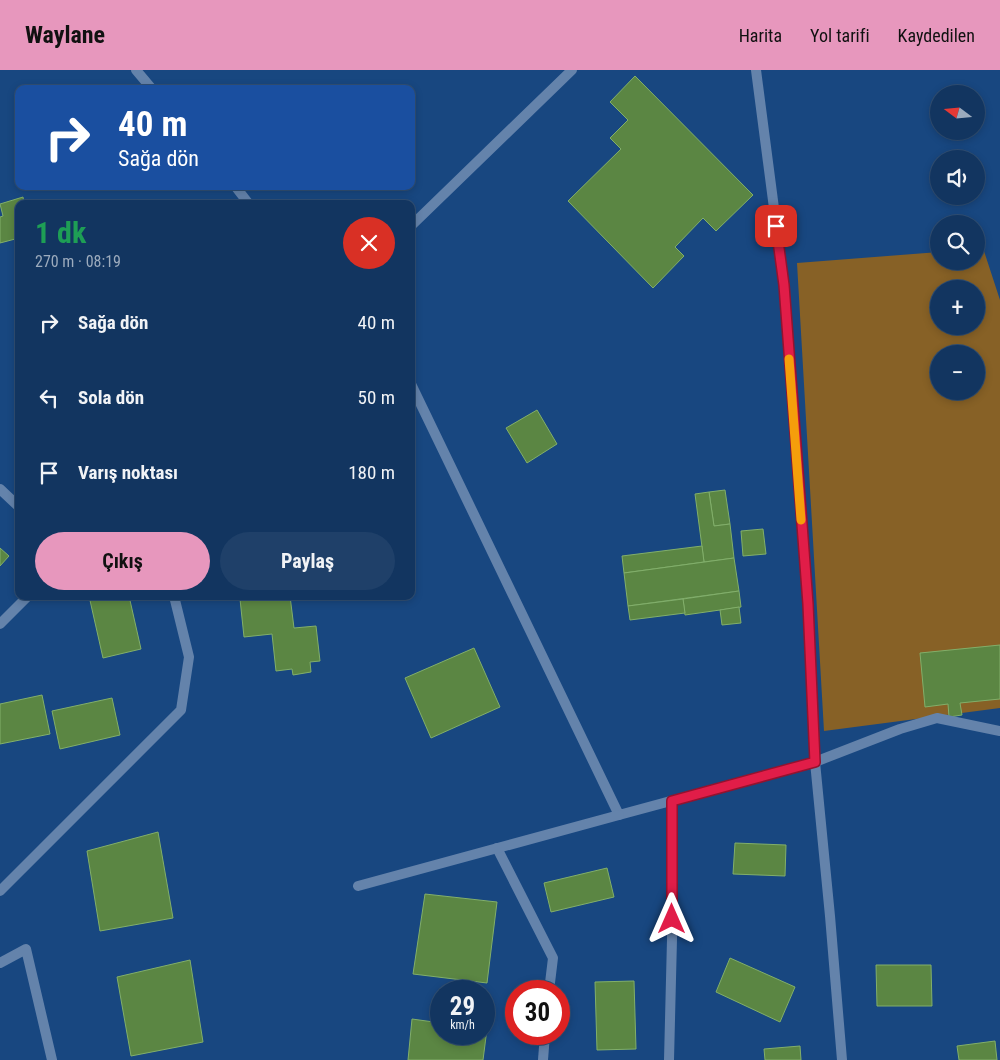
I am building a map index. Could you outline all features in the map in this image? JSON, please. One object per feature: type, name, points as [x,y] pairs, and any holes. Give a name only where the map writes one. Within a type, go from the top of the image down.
[{"type":"street","points":[[136,70],[149,85]]},
{"type":"street","points":[[415,222],[572,70]]},
{"type":"street","points":[[756,70],[784,285],[808,604],[815,762],[842,1060]]},
{"type":"street","points":[[238,190],[247,200]]},
{"type":"street","points":[[415,392],[620,815]]},
{"type":"street","points":[[0,489],[15,503]]},
{"type":"street","points":[[0,624],[24,600]]},
{"type":"street","points":[[0,891],[181,710],[189,657],[175,600]]},
{"type":"street","points":[[358,886],[815,762],[900,729],[937,718],[1000,731]]},
{"type":"street","points":[[669,1060],[672,939],[672,801]]},
{"type":"street","points":[[497,848],[553,958],[550,980]]},
{"type":"street","points":[[0,962],[26,949],[52,1060]]},
{"type":"street","points":[[543,1060],[544,1045]]},
{"type":"shaded area","points":[[930,253],[930,270],[985,270],[985,254],[1000,300],[1000,708],[824,731],[797,263]]},
{"type":"building","points":[[635,76],[753,195],[716,231],[703,218],[675,247],[684,256],[653,288],[568,201],[621,149],[610,138],[628,120],[610,102]]},
{"type":"building","points":[[23,197],[23,200],[15,200],[15,239],[0,243],[0,217],[3,216],[0,204]]},
{"type":"building","points":[[537,410],[557,444],[527,463],[506,428]]},
{"type":"building","points":[[725,490],[730,524],[714,526],[709,492]]},
{"type":"building","points":[[709,492],[714,526],[730,524],[734,558],[704,562],[695,494]]},
{"type":"building","points":[[763,529],[766,554],[743,556],[741,531]]},
{"type":"building","points":[[702,546],[704,562],[624,573],[622,556]]},
{"type":"building","points":[[0,548],[9,556],[0,566]]},
{"type":"building","points":[[734,558],[739,591],[628,606],[624,573]]},
{"type":"building","points":[[739,591],[741,607],[685,615],[683,599]]},
{"type":"building","points":[[683,599],[685,613],[630,620],[628,606]]},
{"type":"building","points":[[90,600],[130,600],[141,649],[103,658]]},
{"type":"building","points":[[240,600],[290,600],[294,628],[316,626],[320,661],[310,662],[311,672],[293,675],[292,669],[276,671],[272,634],[244,637]]},
{"type":"building","points":[[739,607],[741,623],[722,625],[720,610]]},
{"type":"building","points":[[1000,645],[1000,699],[960,703],[962,715],[949,717],[948,704],[925,707],[920,653]]},
{"type":"building","points":[[474,648],[500,707],[431,738],[405,678]]},
{"type":"building","points":[[42,695],[50,734],[0,744],[0,704]]},
{"type":"building","points":[[112,698],[120,735],[60,749],[52,711]]},
{"type":"building","points":[[158,832],[173,918],[100,931],[87,851]]},
{"type":"building","points":[[735,843],[786,845],[785,876],[733,874]]},
{"type":"building","points":[[607,868],[614,897],[551,912],[544,883]]},
{"type":"building","points":[[425,894],[497,902],[487,980],[462,980],[413,974]]},
{"type":"building","points":[[730,958],[795,987],[780,1022],[716,992]]},
{"type":"building","points":[[190,960],[203,1042],[131,1056],[117,977]]},
{"type":"building","points":[[876,965],[931,965],[932,1006],[877,1006]]},
{"type":"building","points":[[634,981],[636,1049],[597,1050],[595,982]]},
{"type":"building","points":[[412,1019],[430,1021],[430,1045],[485,1045],[483,1060],[408,1060]]},
{"type":"building","points":[[995,1041],[997,1060],[959,1060],[957,1046]]},
{"type":"building","points":[[800,1046],[801,1060],[765,1060],[764,1049]]},
{"type":"slow traffic","points":[[789,359],[801,520]]},
{"type":"route","points":[[672,919],[672,801],[815,762],[808,604],[784,285],[776,226]]}]
